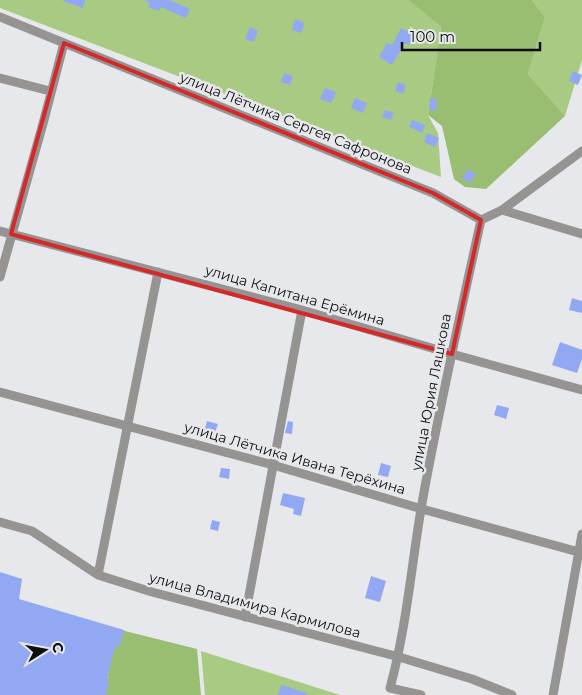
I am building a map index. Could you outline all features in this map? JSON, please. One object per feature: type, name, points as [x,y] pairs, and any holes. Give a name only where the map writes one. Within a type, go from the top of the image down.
[{"type":"street","name":"улица Лётчика Сергея Сафронова","points":[[0,17],[433,193],[481,220]]},
{"type":"street","points":[[0,277],[64,43]]},
{"type":"street","points":[[0,78],[50,92]]},
{"type":"street","points":[[481,220],[502,210],[582,151]]},
{"type":"street","points":[[502,210],[582,234]]},
{"type":"street","name":"улица Юрия Ляшкова","points":[[421,695],[390,688],[399,657],[422,509],[452,354],[481,220]]},
{"type":"street","name":"улица Капитана Ерёмина","points":[[0,231],[302,310],[582,390]]},
{"type":"street","points":[[98,574],[158,272]]},
{"type":"street","points":[[245,617],[302,310]]},
{"type":"street","name":"улица Лётчика Ивана Терёхина","points":[[0,392],[272,465],[422,509],[580,552]]},
{"type":"street","name":"улица Владимира Кармилова","points":[[0,522],[32,531],[98,574],[152,592],[399,657],[472,679],[512,695]]},
{"type":"street","points":[[553,695],[582,534]]},
{"type":"highlighted area","points":[[64,43],[433,193],[481,220],[452,354],[11,234]]},
{"type":"green space","points":[[0,0],[408,0],[441,27],[428,115],[438,133],[441,177],[0,8]]},
{"type":"green space","points":[[408,0],[532,0],[545,17],[528,74],[565,116],[486,189],[465,187],[454,179],[442,126],[428,115],[441,27]]},
{"type":"green space","points":[[532,0],[582,0],[582,60],[565,116],[528,74],[545,17]]},
{"type":"green space","points":[[117,629],[197,649],[201,695],[104,695]]},
{"type":"green space","points":[[201,651],[340,695],[205,695]]},
{"type":"building","points":[[63,0],[85,0],[83,8]]},
{"type":"building","points":[[144,0],[169,0],[190,9],[186,18],[161,7],[159,11],[148,7],[150,3]]},
{"type":"building","points":[[295,19],[305,23],[301,33],[292,30]]},
{"type":"building","points":[[250,27],[258,31],[254,42],[245,39]]},
{"type":"building","points":[[401,28],[414,35],[409,45],[405,43],[392,65],[379,57],[387,43],[392,45]]},
{"type":"building","points":[[573,71],[582,75],[578,85],[569,81]]},
{"type":"building","points":[[284,73],[293,76],[290,85],[281,82]]},
{"type":"building","points":[[398,82],[406,85],[403,94],[395,91]]},
{"type":"building","points":[[325,88],[336,92],[331,103],[320,99]]},
{"type":"building","points":[[355,98],[367,103],[363,113],[351,108]]},
{"type":"building","points":[[430,98],[437,99],[436,111],[429,110]]},
{"type":"building","points":[[385,110],[394,113],[391,120],[382,117]]},
{"type":"building","points":[[412,120],[425,125],[422,133],[409,127]]},
{"type":"building","points":[[427,133],[439,138],[435,147],[424,142]]},
{"type":"building","points":[[468,169],[476,174],[470,183],[462,178]]},
{"type":"building","points":[[572,298],[582,301],[582,313],[569,310]]},
{"type":"building","points":[[560,342],[582,350],[582,359],[577,373],[552,365]]},
{"type":"building","points":[[497,405],[509,408],[506,419],[494,415]]},
{"type":"building","points":[[207,421],[218,424],[214,435],[204,432]]},
{"type":"building","points":[[288,421],[293,422],[292,434],[285,433]]},
{"type":"building","points":[[381,463],[391,466],[388,477],[378,475]]},
{"type":"building","points":[[221,468],[230,469],[229,479],[219,477]]},
{"type":"building","points":[[283,493],[305,498],[301,516],[293,514],[294,509],[280,505]]},
{"type":"building","points":[[212,520],[220,522],[218,531],[210,529]]},
{"type":"building","points":[[0,572],[22,579],[19,599],[124,630],[119,648],[115,647],[107,679],[109,679],[106,695],[0,695]]},
{"type":"building","points":[[371,576],[386,581],[380,602],[365,598]]},
{"type":"building","points":[[281,685],[307,693],[307,695],[278,695]]}]
